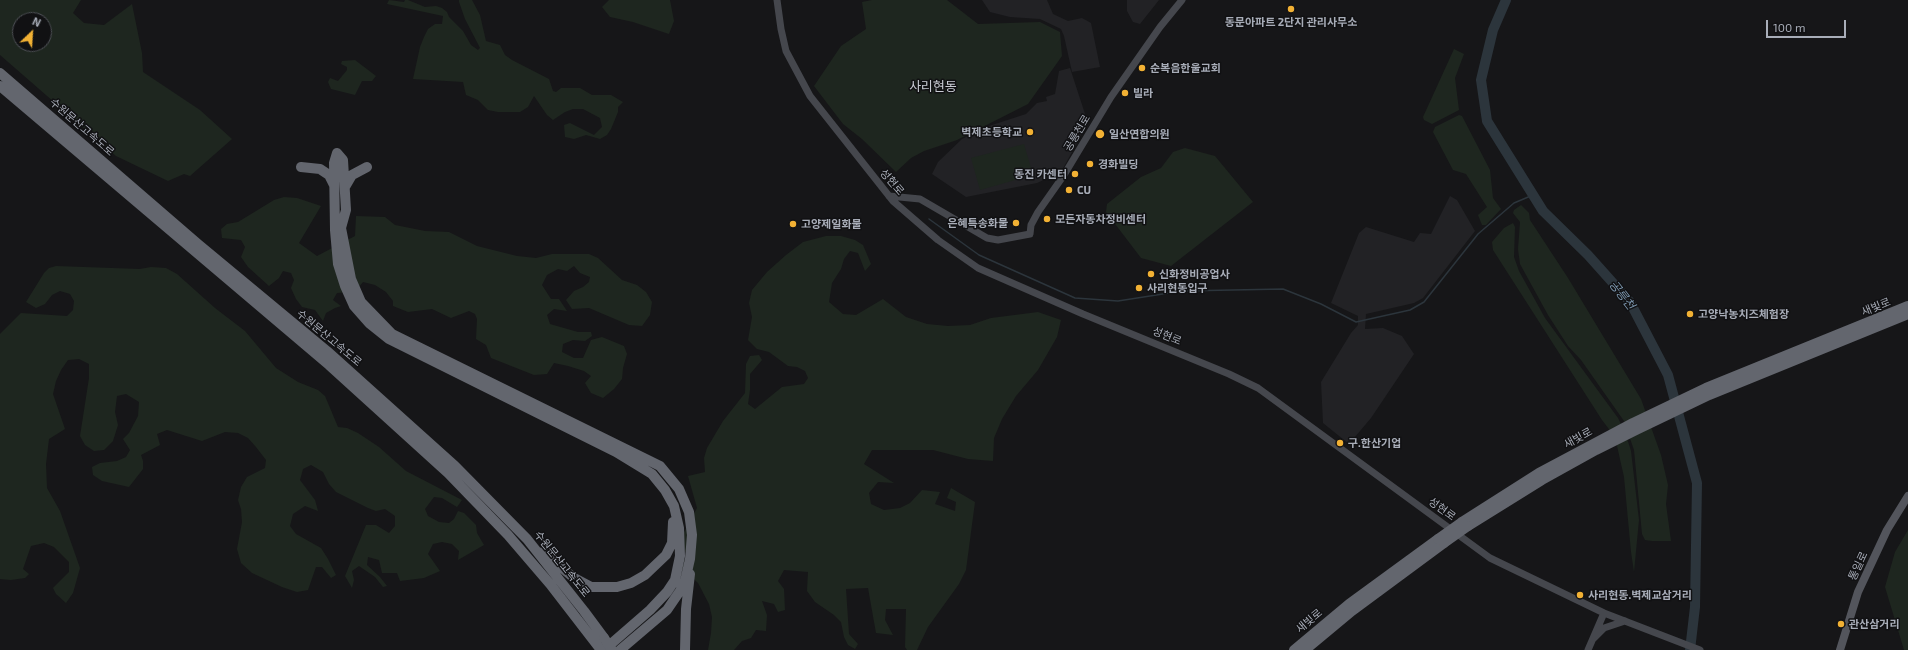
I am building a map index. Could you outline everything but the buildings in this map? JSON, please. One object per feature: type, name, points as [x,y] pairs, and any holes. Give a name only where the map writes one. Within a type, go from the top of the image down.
[{"type":"highway","name":"수원문산고속도로","points":[[0,73],[329,365],[448,473],[508,535],[601,645],[612,650]]},
{"type":"highway","name":"수원문산고속도로","points":[[0,86],[173,227]]},
{"type":"highway","points":[[301,167],[320,169],[329,175],[340,187],[346,210],[341,228],[351,280],[361,302],[392,334],[660,466],[679,489],[689,512],[692,535],[690,582],[686,609],[686,650]]},
{"type":"highway","points":[[368,167],[352,175],[340,187],[335,230],[338,264],[344,286],[354,306],[369,323],[389,339],[616,452],[652,474],[674,506],[679,528],[680,556],[675,580],[667,592],[650,610],[601,645]]},
{"type":"highway","name":"수원문산고속도로","points":[[194,245],[327,352],[394,410],[455,466],[527,539],[584,611],[601,645]]},
{"type":"highway","name":"새빛로","points":[[1294,650],[1348,604],[1539,473],[1709,395],[1736,380],[1908,306]]},
{"type":"highway","name":"새빛로","points":[[1736,380],[1908,314]]},
{"type":"highway","points":[[527,539],[574,578],[591,587],[617,587],[645,575],[666,555],[672,543],[674,522],[669,498]]},
{"type":"highway","name":"새빛로","points":[[1305,650],[1441,541]]},
{"type":"highway","points":[[620,650],[667,610],[685,581],[690,559]]},
{"type":"main road","name":"성현로","points":[[777,0],[786,51],[810,96],[889,196],[938,240],[978,268],[1083,314],[1229,374],[1258,388],[1490,558],[1604,613],[1700,650]]},
{"type":"main road","name":"공릉천로","points":[[889,196],[920,199],[987,238],[998,240],[1030,234],[1038,212],[1064,175],[1111,97],[1160,27],[1182,0]]},
{"type":"main road","name":"통일로","points":[[1840,650],[1858,592],[1887,530],[1908,496]]},
{"type":"main road","points":[[1588,650],[1604,613]]},
{"type":"main road","points":[[1593,639],[1604,628],[1627,622]]},
{"type":"shaded area","points":[[0,0],[81,0],[73,13],[84,23],[104,25],[132,4],[142,53],[143,72],[200,110],[232,139],[190,176],[184,174],[168,181],[116,156],[0,55]]},
{"type":"shaded area","points":[[389,0],[404,2],[405,0],[408,0],[425,7],[436,6],[442,8],[463,31],[471,45],[478,50],[480,48],[465,19],[459,2],[459,0],[472,0],[480,15],[486,41],[500,45],[505,55],[512,60],[549,79],[553,91],[556,92],[561,88],[580,88],[592,95],[611,95],[623,102],[618,107],[618,112],[611,129],[607,135],[600,139],[586,135],[574,139],[565,137],[564,125],[570,123],[594,135],[602,127],[600,118],[583,109],[573,109],[565,112],[553,120],[547,115],[534,96],[528,107],[520,112],[498,112],[488,110],[478,100],[466,95],[463,82],[413,79],[420,47],[424,37],[428,29],[435,24],[442,24],[443,16],[387,4]]},
{"type":"shaded area","points":[[609,0],[670,0],[674,21],[669,34],[633,22],[610,17],[602,7]]},
{"type":"shaded area","points":[[872,0],[947,0],[978,24],[1040,22],[1060,32],[1062,56],[1028,104],[957,140],[924,151],[911,158],[896,172],[862,139],[843,124],[814,86],[841,46],[866,29],[862,2]]},
{"type":"shaded area","points":[[982,0],[1047,0],[1053,14],[1068,21],[1082,18],[1091,23],[1100,67],[1072,72],[1061,29],[1040,19],[1010,17],[990,12]]},
{"type":"shaded area","points":[[1127,0],[1159,0],[1140,24],[1133,22],[1127,11]]},
{"type":"shaded area","points":[[1454,49],[1464,54],[1455,78],[1459,110],[1432,124],[1424,120],[1423,117]]},
{"type":"shaded area","points":[[355,60],[376,76],[372,81],[362,81],[355,95],[331,89],[328,82],[330,78],[338,81],[347,70],[347,67],[341,64],[342,61]]},
{"type":"shaded area","name":"벽제초등학교","points":[[1070,68],[1088,123],[1061,172],[1037,183],[966,197],[932,174],[938,162],[962,139],[992,125],[1026,114],[1037,103],[1047,101],[1046,97],[1055,94],[1059,71]]},
{"type":"shaded area","points":[[1459,115],[1462,116],[1490,170],[1493,198],[1501,209],[1486,225],[1482,225],[1478,215],[1487,207],[1466,174],[1453,170],[1433,132],[1435,127]]},
{"type":"shaded area","points":[[1024,144],[1033,175],[980,190],[971,158]]},
{"type":"shaded area","points":[[1185,148],[1215,156],[1253,202],[1171,266],[1141,258],[1106,212],[1107,204],[1141,177],[1161,168],[1173,152]]},
{"type":"shaded area","points":[[1450,196],[1457,200],[1475,231],[1423,298],[1414,303],[1366,314],[1365,329],[1383,328],[1402,336],[1414,354],[1371,418],[1349,444],[1323,423],[1321,382],[1351,333],[1358,325],[1358,316],[1331,303],[1359,233],[1366,227],[1414,242],[1420,233],[1431,234]]},
{"type":"shaded area","points":[[284,197],[297,198],[321,206],[299,243],[317,256],[355,236],[356,216],[385,217],[395,225],[425,231],[449,232],[477,246],[517,256],[536,258],[552,254],[589,254],[598,258],[622,280],[637,285],[646,292],[652,302],[650,315],[642,326],[629,325],[589,308],[572,309],[566,300],[574,291],[583,287],[589,282],[590,277],[580,273],[574,266],[567,271],[558,269],[547,275],[542,285],[551,299],[559,299],[567,311],[554,309],[547,315],[550,324],[578,332],[591,332],[592,336],[585,341],[573,340],[563,344],[562,352],[574,358],[583,358],[591,340],[602,337],[624,346],[627,354],[622,379],[614,389],[603,398],[591,393],[585,383],[591,376],[584,371],[554,363],[547,374],[534,375],[491,358],[486,345],[476,339],[477,319],[475,314],[469,311],[451,318],[432,309],[408,312],[393,306],[393,301],[386,292],[375,285],[363,282],[358,288],[348,292],[337,293],[333,300],[341,306],[326,313],[323,321],[315,310],[302,307],[296,299],[291,288],[294,280],[291,273],[283,271],[279,278],[269,286],[248,267],[241,257],[245,247],[241,240],[222,238],[221,229],[227,224],[238,222],[274,200]]},
{"type":"shaded area","points":[[1521,205],[1529,213],[1530,220],[1568,278],[1641,399],[1661,455],[1668,485],[1666,504],[1671,541],[1645,540],[1642,534],[1634,450],[1624,421],[1581,360],[1568,346],[1548,315],[1520,264],[1518,249],[1520,222],[1513,213],[1514,210]]},
{"type":"shaded area","points":[[1513,223],[1515,227],[1514,257],[1519,271],[1545,318],[1618,418],[1625,432],[1631,451],[1639,520],[1634,572],[1624,477],[1615,437],[1602,420],[1493,250],[1492,242],[1504,228]]},
{"type":"shaded area","points":[[826,236],[841,236],[855,240],[863,245],[871,264],[865,271],[858,253],[850,251],[844,259],[841,269],[832,283],[829,302],[843,314],[856,315],[883,299],[906,317],[927,324],[948,326],[970,325],[991,318],[1038,312],[1061,320],[1057,337],[1038,370],[1016,396],[1002,419],[994,438],[993,461],[968,459],[933,450],[872,450],[864,464],[894,483],[878,482],[869,493],[871,504],[884,510],[900,508],[910,503],[922,490],[940,492],[935,504],[955,511],[956,502],[947,498],[951,488],[975,502],[966,570],[959,584],[928,627],[917,650],[907,650],[905,647],[906,609],[886,609],[885,620],[893,635],[876,633],[868,588],[846,589],[849,634],[858,644],[855,649],[848,645],[844,637],[841,622],[834,615],[815,602],[807,591],[808,572],[784,570],[778,581],[784,589],[785,610],[778,612],[774,604],[762,601],[767,615],[766,631],[756,630],[751,638],[742,641],[734,650],[708,650],[712,617],[709,604],[698,583],[682,568],[687,554],[683,547],[683,534],[697,508],[688,476],[705,472],[704,458],[707,448],[723,421],[745,393],[746,364],[750,356],[759,355],[762,360],[750,374],[748,404],[755,409],[782,387],[804,384],[808,378],[805,371],[797,367],[788,366],[769,352],[757,349],[748,340],[752,317],[749,303],[752,290],[767,272],[786,255],[803,242]]},
{"type":"shaded area","points":[[56,266],[140,269],[151,267],[166,268],[177,274],[215,308],[245,331],[276,368],[298,382],[318,390],[325,396],[338,427],[347,428],[358,433],[379,447],[406,471],[462,500],[457,507],[442,498],[434,497],[425,509],[428,516],[439,522],[449,523],[454,519],[458,511],[464,513],[476,525],[477,533],[484,545],[458,560],[459,551],[452,544],[442,542],[433,544],[428,554],[440,571],[424,578],[400,581],[397,573],[382,573],[379,560],[368,557],[367,565],[387,586],[383,587],[375,577],[359,566],[352,571],[354,580],[352,588],[345,576],[366,525],[376,525],[389,533],[395,526],[395,516],[385,509],[376,511],[368,508],[336,492],[329,484],[323,472],[311,465],[303,469],[300,480],[315,500],[318,511],[305,506],[293,514],[290,526],[296,534],[321,548],[336,575],[331,578],[322,567],[316,567],[308,590],[297,592],[282,587],[252,573],[241,563],[237,549],[242,522],[241,509],[238,500],[241,487],[247,477],[265,468],[266,460],[248,438],[238,433],[225,432],[202,441],[167,430],[157,434],[160,445],[141,455],[143,469],[129,487],[102,481],[93,475],[92,467],[100,463],[117,461],[126,457],[130,450],[123,439],[129,433],[138,416],[139,402],[126,394],[117,396],[115,412],[118,425],[113,441],[104,450],[94,451],[85,445],[80,436],[89,378],[89,364],[79,359],[68,360],[56,381],[53,394],[65,429],[49,439],[46,464],[47,488],[60,511],[80,568],[73,593],[66,603],[56,594],[53,588],[69,572],[69,562],[54,547],[44,543],[31,546],[23,569],[29,574],[25,578],[11,580],[0,579],[0,334],[21,313],[67,316],[73,310],[74,301],[70,294],[60,291],[52,295],[45,304],[36,308],[26,302],[44,273],[49,268]]},
{"type":"shaded area","points":[[1908,530],[1908,650],[1904,650],[1885,587],[1895,552]]},
{"type":"waterway","name":"공릉천","points":[[1506,0],[1493,30],[1481,80],[1487,121],[1543,211],[1588,255],[1630,302],[1668,375],[1697,483],[1695,607],[1690,650]]},
{"type":"waterway","points":[[929,219],[979,255],[1075,298],[1118,301],[1182,291],[1283,289],[1321,304],[1356,322],[1410,310],[1424,302],[1478,234],[1514,203],[1533,195]]},
{"type":"place","name":"동문아파트 2단지 관리사무소","points":[[1291,9]]},
{"type":"place","name":"순복음한울교회","points":[[1142,68]]},
{"type":"place","name":"빌라","points":[[1125,93]]},
{"type":"place","name":"벽제초등학교","points":[[1030,132]]},
{"type":"place","name":"일산연합의원","points":[[1100,134]]},
{"type":"place","name":"경화빌딩","points":[[1090,164]]},
{"type":"place","name":"동진 카센터","points":[[1075,174]]},
{"type":"place","name":"CU","points":[[1069,190]]},
{"type":"place","name":"모든자동차정비센터","points":[[1047,219]]},
{"type":"place","name":"은혜특송화물","points":[[1016,223]]},
{"type":"place","name":"고양제일화물","points":[[793,224]]},
{"type":"place","name":"신화정비공업사","points":[[1151,274]]},
{"type":"place","name":"사리현동입구","points":[[1139,288]]},
{"type":"place","name":"고양낙농치즈체험장","points":[[1690,314]]},
{"type":"place","name":"구.한산기업","points":[[1340,443]]},
{"type":"place","name":"사리현동.벽제교삼거리","points":[[1580,595]]},
{"type":"place","name":"관산삼거리","points":[[1841,624]]},
{"type":"district","name":"사리현동","points":[[933,87]]}]
